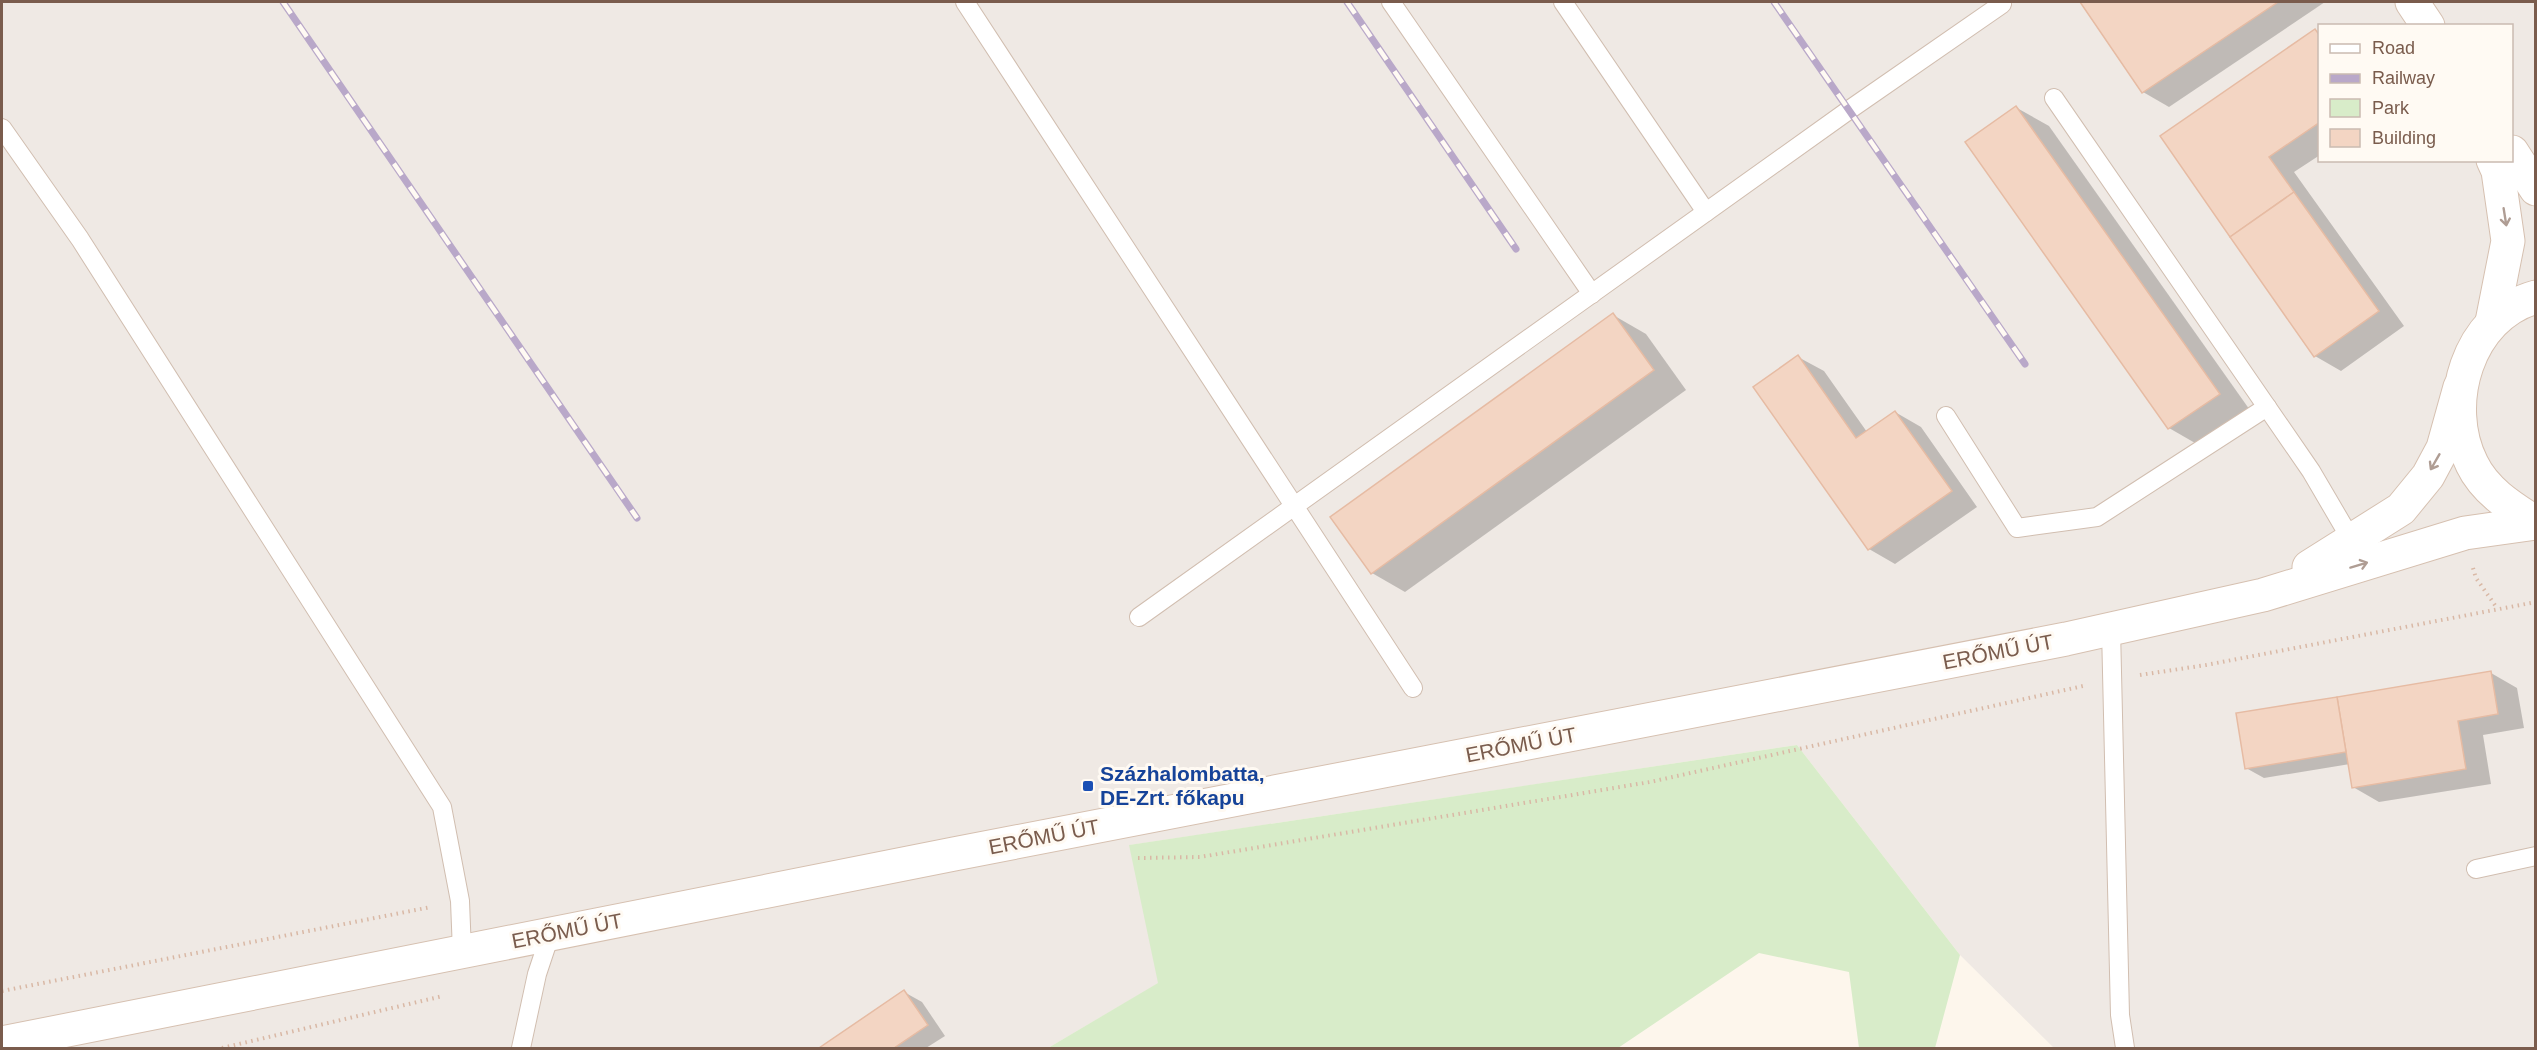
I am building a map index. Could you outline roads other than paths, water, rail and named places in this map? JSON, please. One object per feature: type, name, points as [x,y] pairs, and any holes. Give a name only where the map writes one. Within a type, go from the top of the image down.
[{"type":"street","points":[[2412,2],[2427,24]]},
{"type":"street","points":[[2513,155],[2535,189]]},
{"type":"street","points":[[2492,322],[2508,241],[2498,171],[2494,162]]},
{"type":"street","points":[[2535,297],[2492,322],[2474,346],[2460,387],[2460,430],[2472,465],[2499,500],[2535,523]]},
{"type":"street","name":"ERŐMŰ ÚT","points":[[2263,595],[2401,509],[2428,476],[2444,448],[2460,387]]},
{"type":"street","name":"ERŐMŰ ÚT","points":[[2,1042],[2112,629],[2263,595],[2465,534],[2535,523]]},
{"type":"lane","points":[[965,2],[1413,688]]},
{"type":"lane","points":[[1391,2],[1592,294]]},
{"type":"lane","points":[[1563,2],[1706,212]]},
{"type":"lane","points":[[1139,617],[2003,2]]},
{"type":"lane","points":[[2054,98],[2311,471],[2352,541]]},
{"type":"lane","points":[[2,128],[80,239],[442,807],[460,901],[462,952]]},
{"type":"lane","points":[[1946,417],[2017,528],[2097,517],[2267,407]]},
{"type":"lane","points":[[2112,629],[2120,992],[2125,1048]]},
{"type":"lane","points":[[2476,869],[2535,856]]},
{"type":"lane","points":[[521,1048],[537,974],[550,935]]},
{"type":"railway","points":[[283,2],[637,518]]},
{"type":"railway","points":[[1347,2],[1516,249]]},
{"type":"railway","points":[[1774,2],[2025,364]]},
{"type":"place","name":"Százhalombatta, DE-Zrt. főkapu","points":[[1088,786]]}]
